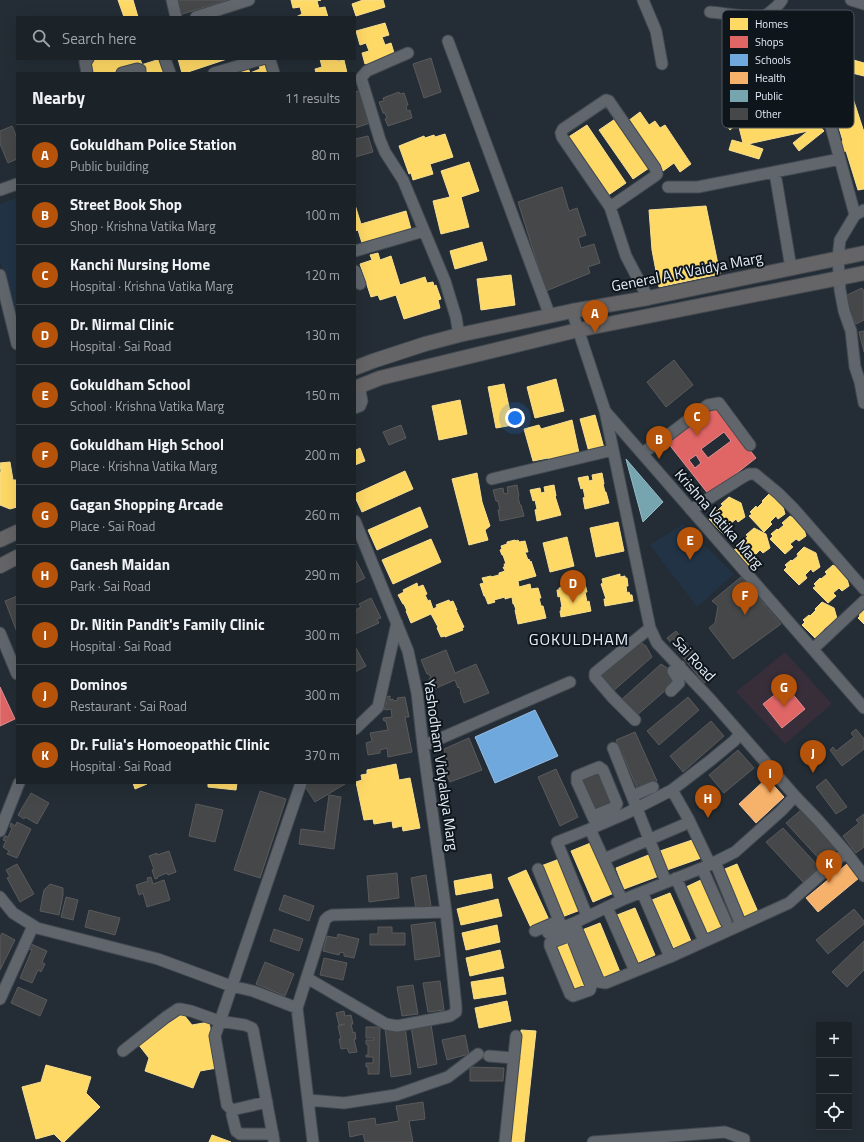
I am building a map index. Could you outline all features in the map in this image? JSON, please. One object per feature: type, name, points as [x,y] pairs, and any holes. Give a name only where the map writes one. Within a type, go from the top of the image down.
[{"type":"main road","name":"General A K Vaidya Marg","points":[[356,368],[373,360],[459,335],[572,311],[648,298],[864,253]]},
{"type":"main road","points":[[357,387],[380,378],[578,330],[864,273]]},
{"type":"main road","points":[[0,540],[16,532]]},
{"type":"main road","points":[[0,566],[16,558]]},
{"type":"street","points":[[172,0],[176,16]]},
{"type":"street","points":[[199,16],[249,0]]},
{"type":"street","points":[[643,0],[656,31],[662,64]]},
{"type":"street","points":[[772,10],[780,4],[782,0]]},
{"type":"street","points":[[851,0],[864,4]]},
{"type":"street","points":[[710,12],[722,13]]},
{"type":"street","points":[[448,41],[550,316]]},
{"type":"street","points":[[408,53],[367,70],[358,78],[385,152],[403,180],[448,290],[456,317],[459,335]]},
{"type":"street","points":[[87,60],[84,62],[87,72]]},
{"type":"street","points":[[162,60],[166,72]]},
{"type":"street","points":[[165,60],[170,72]]},
{"type":"street","points":[[217,72],[259,60]]},
{"type":"street","points":[[270,60],[274,72]]},
{"type":"street","points":[[125,72],[134,69],[140,70],[140,72]]},
{"type":"street","points":[[610,207],[657,174],[655,168],[609,101],[606,100],[563,129],[561,133],[562,137],[610,207],[626,256],[648,298]]},
{"type":"street","points":[[832,128],[840,159],[859,213],[840,240],[838,258],[840,290],[844,311],[851,331],[855,367],[860,382],[864,403]]},
{"type":"street","points":[[668,187],[698,187],[840,159]]},
{"type":"street","points":[[775,173],[791,268]]},
{"type":"street","points":[[0,190],[16,184]]},
{"type":"street","points":[[356,251],[424,231]]},
{"type":"street","points":[[356,274],[360,284]]},
{"type":"street","points":[[0,275],[16,340]]},
{"type":"street","name":"Krishna Vatika Marg","points":[[572,311],[605,411],[864,708]]},
{"type":"street","points":[[356,408],[360,406],[362,402],[357,387]]},
{"type":"street","points":[[642,453],[658,443],[708,405],[719,403],[750,445]]},
{"type":"street","name":"Sai Road","points":[[605,411],[650,628],[658,643],[673,668],[710,699],[846,852],[864,876]]},
{"type":"street","points":[[492,479],[613,450]]},
{"type":"street","points":[[691,510],[743,477],[749,474],[755,474],[778,493],[794,509],[864,589]]},
{"type":"street","name":"Yashodham Vidyalaya Marg","points":[[307,978],[386,1024],[397,1026],[450,1016],[456,1012],[446,912],[417,693],[408,651],[356,523]]},
{"type":"street","points":[[813,649],[864,601]]},
{"type":"street","points":[[356,728],[378,707],[397,623]]},
{"type":"street","points":[[635,720],[603,688],[595,677],[595,673],[650,628]]},
{"type":"street","points":[[0,634],[13,653],[16,669]]},
{"type":"street","points":[[671,691],[678,683],[678,679],[673,668]]},
{"type":"street","points":[[423,746],[570,682]]},
{"type":"street","points":[[586,914],[557,842],[593,824],[636,808],[672,790],[711,760],[734,741],[740,734]]},
{"type":"street","points":[[613,748],[649,840],[704,941]]},
{"type":"street","points":[[0,832],[19,784]]},
{"type":"street","points":[[123,1051],[178,1009],[186,1009],[219,1021],[245,1025],[252,1028],[273,1138],[238,1133],[236,1131],[232,1110],[227,1105],[215,1036],[219,1021],[302,784]]},
{"type":"street","points":[[632,796],[653,787]]},
{"type":"street","points":[[672,790],[690,822],[709,865],[741,925]]},
{"type":"street","points":[[548,933],[567,925],[602,905],[621,897],[642,892],[709,865],[735,852],[781,811],[795,796]]},
{"type":"street","points":[[604,859],[690,822]]},
{"type":"street","points":[[593,824],[604,859],[621,897]]},
{"type":"street","points":[[538,869],[599,982],[606,982],[670,957],[789,903],[846,852]]},
{"type":"street","points":[[709,865],[726,922]]},
{"type":"street","points":[[642,892],[670,957]]},
{"type":"street","points":[[0,897],[13,913],[36,928],[158,959],[232,986],[253,991],[297,1008]]},
{"type":"street","points":[[602,905],[635,971]]},
{"type":"street","points":[[313,1142],[297,1008],[325,920],[332,915],[446,912]]},
{"type":"street","points":[[567,925],[592,986],[590,990],[573,996],[570,994],[550,946],[550,943],[567,925]]},
{"type":"street","points":[[535,931],[567,925]]},
{"type":"street","points":[[0,999],[33,926]]},
{"type":"street","points":[[505,1142],[516,1036]]},
{"type":"street","points":[[308,1100],[344,1103],[396,1095],[448,1077],[483,1055],[514,1058]]},
{"type":"street","points":[[232,1110],[267,1102]]},
{"type":"street","points":[[594,1142],[725,1132],[744,1138],[744,1142]]},
{"type":"shaded area","points":[[16,198],[16,321],[0,261],[0,204]]},
{"type":"shaded area","points":[[683,524],[734,574],[697,607],[650,545]]},
{"type":"shaded area","points":[[785,652],[832,704],[785,744],[736,692]]},
{"type":"building: Homes","points":[[118,0],[133,0],[138,16],[124,16]]},
{"type":"building: Homes","points":[[291,0],[321,0],[317,1],[319,8],[325,7],[328,16],[298,16],[302,14],[300,7],[293,8]]},
{"type":"building: Homes","points":[[363,0],[383,0],[385,7],[356,16],[352,4]]},
{"type":"building: Homes","points":[[385,23],[389,35],[382,37],[385,45],[391,43],[395,56],[365,64],[362,53],[369,51],[366,43],[360,45],[356,31]]},
{"type":"building: Homes","points":[[95,60],[140,60],[142,64],[115,72],[91,72],[88,62]]},
{"type":"building: Homes","points":[[160,60],[164,72],[144,72],[141,65]]},
{"type":"building: Homes","points":[[178,60],[224,60],[188,72],[182,72]]},
{"type":"building: Homes","points":[[267,60],[271,72],[252,72],[260,69],[258,62]]},
{"type":"building: Homes","points":[[320,60],[344,60],[347,72],[316,72],[315,69],[322,67]]},
{"type":"building: Homes","points":[[854,60],[864,63],[864,76],[854,74]]},
{"type":"building: Homes","points":[[248,68],[250,72],[234,72]]},
{"type":"building: Homes","points":[[854,102],[864,132],[864,189],[858,190],[846,151],[842,152],[839,142],[843,141],[839,128],[854,128]]},
{"type":"building: Homes","points":[[640,112],[649,125],[655,121],[660,128],[665,125],[691,164],[680,172],[674,163],[663,171],[628,121]]},
{"type":"building: Homes","points":[[618,117],[652,166],[633,179],[599,130]]},
{"type":"building: Homes","points":[[587,125],[626,183],[607,196],[567,138]]},
{"type":"building: Homes","points":[[739,128],[821,128],[824,131],[799,151],[793,143],[808,131],[748,144],[763,149],[759,159],[729,150],[732,140],[743,143]]},
{"type":"building: Homes","points":[[445,134],[453,157],[430,164],[433,174],[413,180],[411,173],[409,174],[399,146],[424,136],[425,138]]},
{"type":"building: Homes","points":[[469,162],[479,191],[461,197],[469,227],[441,234],[433,201],[450,197],[441,171]]},
{"type":"building: Homes","points":[[706,206],[720,274],[659,287],[652,250],[649,210]]},
{"type":"building: Homes","points":[[356,208],[361,224],[406,211],[411,229],[362,243],[358,230],[356,231]]},
{"type":"building: Homes","points":[[482,242],[487,260],[455,269],[450,251]]},
{"type":"building: Homes","points":[[378,253],[380,260],[391,256],[400,285],[425,277],[427,283],[433,282],[434,286],[436,285],[441,299],[438,300],[440,308],[404,319],[396,295],[380,300],[378,295],[371,297],[360,264],[372,260],[370,255]]},
{"type":"building: Homes","points":[[511,275],[515,305],[481,310],[477,279]]},
{"type":"building: Homes","points":[[556,379],[564,411],[535,418],[527,387]]},
{"type":"building: Homes","points":[[504,384],[513,425],[496,428],[488,387]]},
{"type":"building: Homes","points":[[460,400],[467,434],[439,440],[432,406]]},
{"type":"building: Homes","points":[[595,415],[604,448],[589,452],[580,419]]},
{"type":"building: Homes","points":[[572,420],[579,453],[533,461],[524,429],[539,425],[541,429]]},
{"type":"building: Homes","points":[[360,448],[365,461],[356,465],[356,450]]},
{"type":"building: Homes","points":[[10,462],[13,480],[16,480],[16,507],[10,509],[0,505],[0,463]]},
{"type":"building: Homes","points":[[405,471],[413,489],[362,512],[356,499],[356,494]]},
{"type":"building: Homes","points":[[477,473],[482,502],[490,526],[485,530],[488,540],[469,545],[452,479]]},
{"type":"building: Homes","points":[[602,473],[603,484],[609,503],[585,509],[583,488],[581,489],[578,478],[588,476],[589,481],[593,480],[592,475]]},
{"type":"building: Homes","points":[[554,485],[555,496],[561,515],[537,521],[535,500],[533,501],[530,490],[540,488],[541,493],[545,492],[544,487]]},
{"type":"building: Homes","points":[[769,494],[781,500],[785,514],[778,519],[776,516],[770,522],[772,524],[764,532],[749,516],[752,514],[750,512],[756,506],[757,508]]},
{"type":"building: Homes","points":[[729,497],[741,503],[745,517],[738,522],[736,519],[729,525],[732,527],[724,535],[709,519],[712,517],[710,515],[716,509],[717,511],[723,505],[721,504]]},
{"type":"building: Homes","points":[[420,507],[428,527],[377,550],[368,530]]},
{"type":"building: Homes","points":[[790,516],[802,523],[806,536],[799,541],[796,539],[790,544],[793,547],[785,554],[770,539],[773,536],[771,534],[784,525],[782,523]]},
{"type":"building: Homes","points":[[618,522],[624,551],[596,557],[590,528]]},
{"type":"building: Homes","points":[[754,528],[766,534],[770,548],[763,553],[760,550],[754,556],[757,558],[749,566],[734,550],[736,548],[734,546],[740,541],[742,542],[748,536],[746,535]]},
{"type":"building: Homes","points":[[567,537],[574,566],[550,572],[543,543]]},
{"type":"building: Homes","points":[[431,539],[441,562],[393,584],[382,560]]},
{"type":"building: Homes","points":[[518,540],[519,542],[525,541],[528,552],[525,552],[528,560],[529,559],[530,562],[531,561],[536,576],[518,581],[519,587],[530,584],[531,589],[538,588],[541,598],[539,598],[541,606],[543,606],[546,618],[518,624],[512,597],[494,600],[495,602],[488,604],[480,584],[484,583],[482,578],[499,575],[499,573],[505,571],[503,567],[505,567],[504,564],[506,564],[500,550],[502,549],[501,546],[507,544],[507,542]]},
{"type":"building: Homes","points":[[804,547],[816,553],[820,567],[813,572],[811,569],[805,575],[807,578],[799,585],[784,570],[787,567],[785,565],[798,556],[797,554]]},
{"type":"building: Homes","points":[[833,565],[845,572],[849,586],[842,591],[839,588],[833,593],[836,596],[828,603],[813,588],[816,586],[814,584],[827,574],[825,572]]},
{"type":"building: Homes","points":[[620,574],[620,577],[625,576],[625,578],[627,578],[627,593],[629,592],[630,595],[632,595],[633,601],[605,606],[604,599],[606,599],[601,584],[603,583],[602,579]]},
{"type":"building: Homes","points":[[576,580],[577,583],[583,582],[583,584],[585,584],[587,602],[589,601],[591,611],[561,617],[560,611],[562,607],[557,590],[563,587],[562,583]]},
{"type":"building: Homes","points":[[417,583],[418,587],[423,585],[427,594],[425,595],[428,601],[430,600],[433,609],[437,607],[436,605],[449,600],[450,602],[453,601],[464,627],[462,628],[463,630],[445,637],[441,637],[437,628],[438,627],[431,614],[411,623],[404,604],[398,595],[404,592],[403,590]]},
{"type":"building: Homes","points":[[822,602],[834,608],[838,622],[831,627],[829,625],[823,630],[825,633],[817,640],[802,625],[805,622],[803,620],[809,615],[810,616]]},
{"type":"building: Homes","points":[[864,608],[864,624],[858,618],[860,616],[858,613]]},
{"type":"building: Homes","points":[[396,764],[399,780],[410,778],[420,828],[403,831],[402,826],[393,828],[392,821],[374,824],[373,819],[364,820],[356,782],[362,780],[361,775],[367,774],[367,770]]},
{"type":"building: Homes","points":[[133,784],[147,784],[135,789]]},
{"type":"building: Homes","points":[[208,784],[237,784],[236,790],[208,787]]},
{"type":"building: Homes","points":[[698,838],[704,857],[667,870],[660,851]]},
{"type":"building: Homes","points":[[593,842],[614,893],[593,902],[571,851]]},
{"type":"building: Homes","points":[[651,854],[659,876],[624,889],[616,868]]},
{"type":"building: Homes","points":[[562,858],[583,909],[562,917],[541,866]]},
{"type":"building: Homes","points":[[737,864],[758,912],[741,919],[720,871]]},
{"type":"building: Homes","points":[[526,870],[550,922],[532,930],[508,878]]},
{"type":"building: Homes","points":[[491,874],[493,888],[456,895],[454,881]]},
{"type":"building: Homes","points":[[705,878],[725,925],[706,934],[686,887]]},
{"type":"building: Homes","points":[[670,893],[691,941],[674,949],[652,900]]},
{"type":"building: Homes","points":[[498,899],[502,916],[461,925],[457,909]]},
{"type":"building: Homes","points":[[635,908],[655,955],[637,963],[617,915]]},
{"type":"building: Homes","points":[[600,923],[620,972],[602,979],[582,930]]},
{"type":"building: Homes","points":[[497,925],[500,942],[466,950],[462,933]]},
{"type":"building: Homes","points":[[569,938],[589,987],[571,994],[551,945]]},
{"type":"building: Homes","points":[[500,950],[504,968],[470,976],[466,958]]},
{"type":"building: Homes","points":[[503,977],[506,994],[474,999],[471,982]]},
{"type":"building: Homes","points":[[507,1001],[511,1021],[479,1028],[475,1008]]},
{"type":"building: Homes","points":[[180,1010],[192,1025],[209,1022],[217,1068],[200,1071],[193,1088],[145,1071],[149,1058],[138,1044]]},
{"type":"building: Homes","points":[[521,1030],[536,1031],[524,1142],[509,1142]]},
{"type":"building: Homes","points":[[46,1065],[91,1077],[86,1093],[100,1107],[64,1142],[62,1142],[54,1134],[36,1139],[22,1087],[41,1082]]},
{"type":"building: Homes","points":[[212,1135],[231,1142],[209,1142]]},
{"type":"building: Shops","points":[[715,406],[756,458],[709,495],[668,443]],"holes":[[[724,432],[731,441],[708,458],[701,449]],[[696,455],[701,463],[695,468],[689,460]]]},
{"type":"building: Shops","points":[[786,686],[805,709],[782,728],[763,704]]},
{"type":"building: Shops","points":[[0,687],[15,719],[0,726]]},
{"type":"building: Schools","points":[[535,710],[558,756],[495,783],[475,737]]},
{"type":"building: Health","points":[[767,778],[784,797],[756,823],[739,804]]},
{"type":"building: Health","points":[[847,864],[859,878],[818,912],[806,898]]},
{"type":"building: Public","points":[[626,459],[663,502],[643,522]]},
{"type":"building: Other","points":[[171,0],[228,0],[176,16]]},
{"type":"building: Other","points":[[431,58],[441,92],[424,98],[413,64]]},
{"type":"building: Other","points":[[361,90],[370,123],[356,128],[356,92]]},
{"type":"building: Other","points":[[399,92],[400,94],[404,93],[408,105],[406,106],[407,111],[410,110],[412,118],[388,126],[385,119],[387,118],[385,113],[383,113],[379,102],[384,101],[383,98]]},
{"type":"building: Other","points":[[12,126],[16,136],[16,159],[8,163],[0,144],[0,131]]},
{"type":"building: Other","points":[[368,136],[373,152],[356,157],[356,139]]},
{"type":"building: Other","points":[[562,187],[569,211],[577,208],[586,235],[578,238],[581,248],[594,244],[600,263],[588,267],[590,273],[546,291],[518,202]]},
{"type":"building: Other","points":[[862,288],[864,291],[864,320],[856,324],[843,297]]},
{"type":"building: Other","points":[[864,331],[864,352],[859,332]]},
{"type":"building: Other","points":[[674,360],[693,385],[666,407],[647,382]]},
{"type":"building: Other","points":[[401,425],[406,438],[389,445],[383,432]]},
{"type":"building: Other","points":[[517,485],[518,497],[524,516],[500,521],[498,501],[496,501],[493,490],[503,488],[504,494],[508,493],[507,487]]},
{"type":"building: Other","points":[[356,561],[365,578],[356,582]]},
{"type":"building: Other","points":[[741,577],[781,624],[733,659],[709,628],[715,623],[718,606],[712,601]]},
{"type":"building: Other","points":[[16,596],[16,629],[5,601]]},
{"type":"building: Other","points":[[371,598],[381,618],[377,619],[379,623],[356,634],[356,610],[361,607],[359,604]]},
{"type":"building: Other","points":[[676,631],[713,676],[704,683],[667,638]]},
{"type":"building: Other","points":[[637,640],[646,646],[652,657],[612,692],[598,675]]},
{"type":"building: Other","points":[[356,648],[366,666],[356,671]]},
{"type":"building: Other","points":[[446,650],[455,673],[476,664],[489,693],[464,703],[460,692],[461,691],[455,680],[434,689],[429,679],[431,678],[429,674],[427,674],[421,660]]},
{"type":"building: Other","points":[[661,664],[670,670],[676,681],[636,716],[629,706],[621,700]]},
{"type":"building: Other","points":[[390,696],[390,700],[393,699],[394,701],[398,700],[397,698],[405,697],[409,717],[405,717],[412,752],[388,757],[387,748],[380,750],[380,753],[368,755],[366,743],[372,741],[370,733],[388,730],[386,721],[384,721],[383,718],[392,717],[391,709],[385,710],[384,705],[386,704],[385,697]]},
{"type":"building: Other","points":[[688,697],[699,710],[659,745],[647,731]]},
{"type":"building: Other","points":[[711,721],[724,736],[683,772],[670,756]]},
{"type":"building: Other","points":[[856,729],[864,739],[864,749],[842,766],[830,750],[833,747],[836,751],[854,737],[851,733]]},
{"type":"building: Other","points":[[635,732],[657,781],[638,790],[616,740]]},
{"type":"building: Other","points":[[469,738],[482,770],[450,782],[446,773],[449,772],[445,761],[447,760],[444,749]]},
{"type":"building: Other","points":[[738,750],[754,768],[724,793],[709,775]]},
{"type":"building: Other","points":[[556,769],[578,817],[560,826],[538,777]]},
{"type":"building: Other","points":[[600,770],[615,805],[596,812],[581,779]]},
{"type":"building: Other","points":[[826,779],[847,807],[836,814],[816,787]]},
{"type":"building: Other","points":[[306,784],[345,784],[315,802],[304,785]]},
{"type":"building: Other","points":[[260,791],[286,799],[260,878],[234,870]]},
{"type":"building: Other","points":[[31,793],[49,803],[37,824],[18,815]]},
{"type":"building: Other","points":[[329,795],[341,797],[334,849],[299,844],[301,829],[324,832]]},
{"type":"building: Other","points":[[196,804],[223,810],[215,842],[189,836]]},
{"type":"building: Other","points":[[801,810],[837,849],[823,863],[786,823]]},
{"type":"building: Other","points":[[864,814],[864,847],[856,853],[843,836],[859,823],[856,820]]},
{"type":"building: Other","points":[[17,822],[31,829],[17,858],[7,854],[9,851],[3,847],[6,841],[3,840],[5,836],[8,837],[12,828],[10,827],[11,823],[15,826]]},
{"type":"building: Other","points":[[783,828],[819,867],[803,882],[766,842]]},
{"type":"building: Other","points":[[169,851],[176,872],[168,875],[167,873],[155,879],[152,870],[154,869],[149,856]]},
{"type":"building: Other","points":[[17,864],[34,894],[20,902],[7,878],[10,877],[6,870]]},
{"type":"building: Other","points":[[397,873],[399,898],[369,902],[367,876]]},
{"type":"building: Other","points":[[426,875],[431,906],[416,909],[411,878]]},
{"type":"building: Other","points":[[151,877],[153,884],[164,880],[170,900],[147,907],[143,893],[139,895],[136,885],[148,881],[147,878]]},
{"type":"building: Other","points":[[50,884],[63,888],[59,915],[40,911],[44,890]]},
{"type":"building: Other","points":[[284,895],[314,906],[309,921],[279,910]]},
{"type":"building: Other","points":[[66,897],[78,900],[73,920],[61,917]]},
{"type":"building: Other","points":[[854,909],[864,921],[864,924],[828,954],[816,940]]},
{"type":"building: Other","points":[[89,910],[120,918],[115,935],[85,927]]},
{"type":"building: Other","points":[[435,922],[440,956],[415,960],[411,925]]},
{"type":"building: Other","points":[[378,927],[392,927],[392,933],[405,933],[405,945],[370,945],[370,934],[378,934]]},
{"type":"building: Other","points":[[274,929],[303,939],[299,951],[270,941]]},
{"type":"building: Other","points":[[2,933],[15,940],[0,970],[0,937]]},
{"type":"building: Other","points":[[338,934],[359,939],[354,958],[344,956],[344,953],[340,952],[339,955],[323,951],[327,936],[337,938]]},
{"type":"building: Other","points":[[864,941],[864,970],[847,987],[832,972]]},
{"type":"building: Other","points":[[31,944],[47,951],[42,962],[45,964],[41,972],[38,970],[32,983],[20,978],[32,950],[29,949]]},
{"type":"building: Other","points":[[324,958],[347,963],[343,980],[320,975]]},
{"type":"building: Other","points":[[265,962],[294,974],[285,996],[256,984]]},
{"type":"building: Other","points":[[440,981],[444,1010],[428,1012],[423,983]]},
{"type":"building: Other","points":[[413,985],[418,1014],[402,1016],[397,987]]},
{"type":"building: Other","points":[[18,987],[47,1000],[40,1016],[11,1003]]},
{"type":"building: Other","points":[[344,1011],[345,1016],[351,1015],[353,1024],[351,1024],[353,1033],[355,1032],[356,1039],[354,1039],[357,1052],[349,1053],[347,1048],[341,1049],[339,1039],[341,1039],[338,1026],[345,1024],[339,1025],[336,1013]]},
{"type":"building: Other","points":[[431,1024],[437,1064],[418,1068],[411,1027]]},
{"type":"building: Other","points":[[405,1026],[411,1074],[391,1077],[385,1028]]},
{"type":"building: Other","points":[[366,1027],[380,1027],[379,1074],[368,1074],[368,1067],[366,1067],[366,1063],[373,1063],[373,1057],[366,1057],[366,1055],[368,1055],[368,1045],[366,1044],[366,1040],[374,1040],[374,1038],[366,1038]]},
{"type":"building: Other","points":[[465,1035],[469,1054],[447,1060],[442,1040]]},
{"type":"building: Other","points":[[470,1067],[504,1068],[503,1081],[470,1081]]},
{"type":"building: Other","points":[[423,1102],[425,1119],[409,1121],[413,1142],[365,1142],[363,1134],[350,1137],[348,1122],[375,1118],[376,1125],[399,1121],[396,1106]]},
{"type":"place","name":"Gokuldham Police Station","points":[[595,333]]},
{"type":"place","name":"Kanchi Nursing Home","points":[[697,436]]},
{"type":"place","name":"Street Book Shop","points":[[659,459]]},
{"type":"place","name":"Gokuldham School","points":[[690,560]]},
{"type":"place","name":"Dr. Nirmal Clinic","points":[[573,603]]},
{"type":"place","name":"Gokuldham High School","points":[[745,615]]},
{"type":"place","name":"Gagan Shopping Arcade","points":[[784,707]]},
{"type":"place","name":"Dominos","points":[[813,773]]},
{"type":"place","name":"Dr. Nitin Pandit's Family Clinic","points":[[770,793]]},
{"type":"place","name":"Ganesh Maidan","points":[[708,818]]},
{"type":"place","name":"Dr. Fulia's Homoeopathic Clinic","points":[[829,883]]},
{"type":"district","name":"GOKULDHAM","points":[[579,639]]}]
